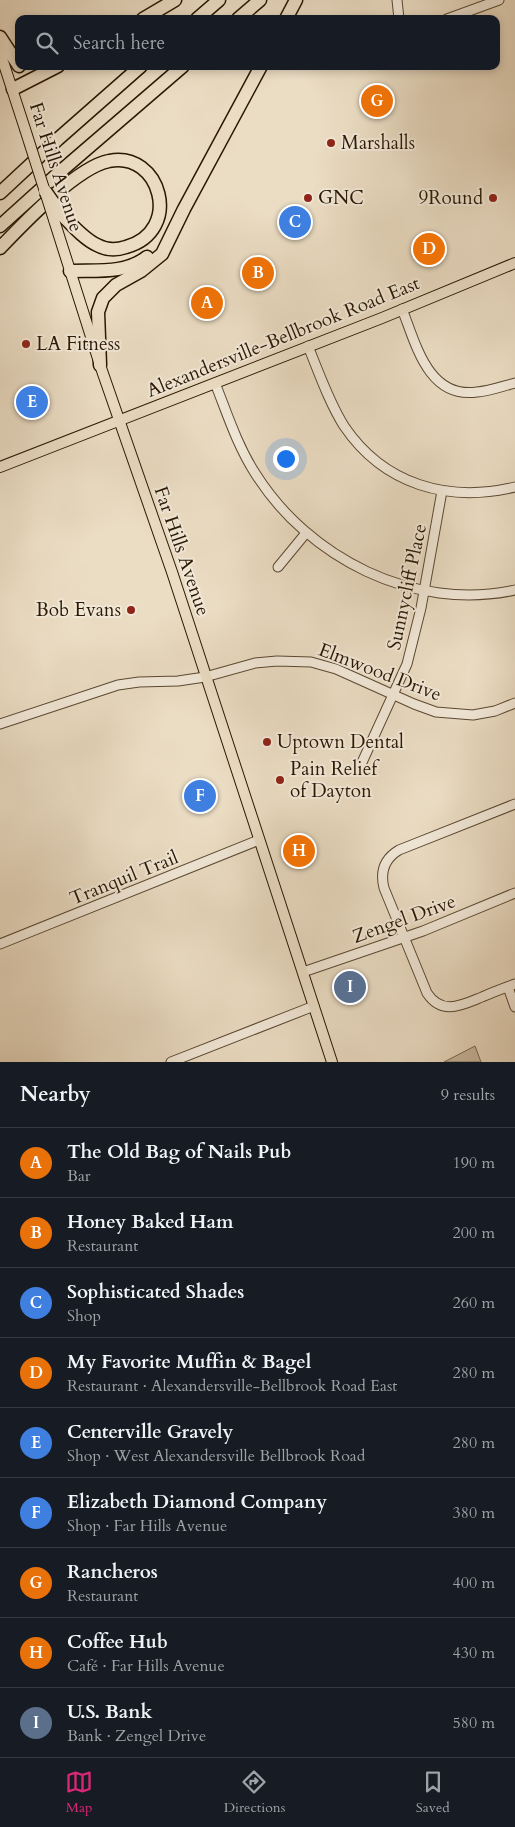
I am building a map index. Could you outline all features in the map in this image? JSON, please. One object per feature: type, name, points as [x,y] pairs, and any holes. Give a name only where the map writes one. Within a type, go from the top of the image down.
[{"type":"highway","points":[[149,15],[175,0]]},
{"type":"highway","points":[[202,15],[219,0]]},
{"type":"highway","points":[[243,15],[260,0]]},
{"type":"highway","points":[[288,15],[296,0]]},
{"type":"highway","points":[[0,37],[15,60]]},
{"type":"highway","points":[[13,90],[51,70]]},
{"type":"highway","points":[[0,193],[136,70]]},
{"type":"highway","points":[[0,226],[178,70]]},
{"type":"highway","points":[[100,365],[98,312],[103,298],[116,286],[141,271],[162,254],[180,216],[259,70]]},
{"type":"highway","points":[[0,248],[69,183],[88,169],[109,161],[131,161],[147,173],[159,190],[160,210],[154,230],[138,244],[116,250],[97,245],[58,218],[45,191]]},
{"type":"highway","points":[[70,271],[123,269],[139,263],[153,251],[180,216]]},
{"type":"main road","name":"Far Hills Avenue","points":[[0,52],[45,191]]},
{"type":"main road","name":"Far Hills Avenue","points":[[58,218],[70,271],[100,365],[120,420],[332,1062]]},
{"type":"main road","name":"Alexandersville-Bellbrook Road East","points":[[0,467],[515,263]]},
{"type":"street","points":[[397,0],[399,15]]},
{"type":"street","points":[[458,15],[499,0]]},
{"type":"street","points":[[402,309],[424,364],[440,383],[452,390],[477,393],[515,383]]},
{"type":"street","points":[[308,346],[340,418],[362,448],[382,466],[418,484],[442,491],[484,493],[515,487]]},
{"type":"street","points":[[215,382],[238,442],[254,472],[275,502],[306,533],[334,554],[361,569],[387,580],[424,590],[470,594],[515,590]]},
{"type":"street","name":"Sunnycliff Place","points":[[359,769],[407,664],[414,642],[442,491]]},
{"type":"street","points":[[278,567],[306,533]]},
{"type":"street","name":"Elmwood Drive","points":[[0,724],[118,685],[138,682],[178,681],[205,677],[255,663],[277,660],[311,662],[336,669],[424,709],[436,712],[457,715],[483,714],[515,703]]},
{"type":"street","points":[[515,804],[402,849],[389,858],[383,868],[382,880],[427,993],[434,1001],[441,1005],[457,1006],[511,985],[515,1007]]},
{"type":"street","name":"Tranquil Trail","points":[[0,944],[259,840]]},
{"type":"street","name":"Zengel Drive","points":[[303,972],[404,938],[515,893]]},
{"type":"street","points":[[171,1062],[314,1006]]},
{"type":"shaded area","points":[[475,1046],[481,1062],[444,1062]]},
{"type":"place","name":"Rancheros","points":[[377,101]]},
{"type":"place","name":"Marshalls","points":[[331,143]]},
{"type":"place","name":"GNC","points":[[308,198]]},
{"type":"place","name":"9Round","points":[[493,198]]},
{"type":"place","name":"Sophisticated Shades","points":[[295,222]]},
{"type":"place","name":"My Favorite Muffin & Bagel","points":[[429,249]]},
{"type":"place","name":"Honey Baked Ham","points":[[258,273]]},
{"type":"place","name":"The Old Bag of Nails Pub","points":[[207,303]]},
{"type":"place","name":"LA Fitness","points":[[26,344]]},
{"type":"place","name":"Centerville Gravely","points":[[32,402]]},
{"type":"place","name":"Bob Evans","points":[[131,610]]},
{"type":"place","name":"Uptown Dental","points":[[267,742]]},
{"type":"place","name":"Pain Relief of Dayton","points":[[280,780]]},
{"type":"place","name":"Elizabeth Diamond Company","points":[[200,796]]},
{"type":"place","name":"Coffee Hub","points":[[299,851]]},
{"type":"place","name":"U.S. Bank","points":[[350,987]]}]
